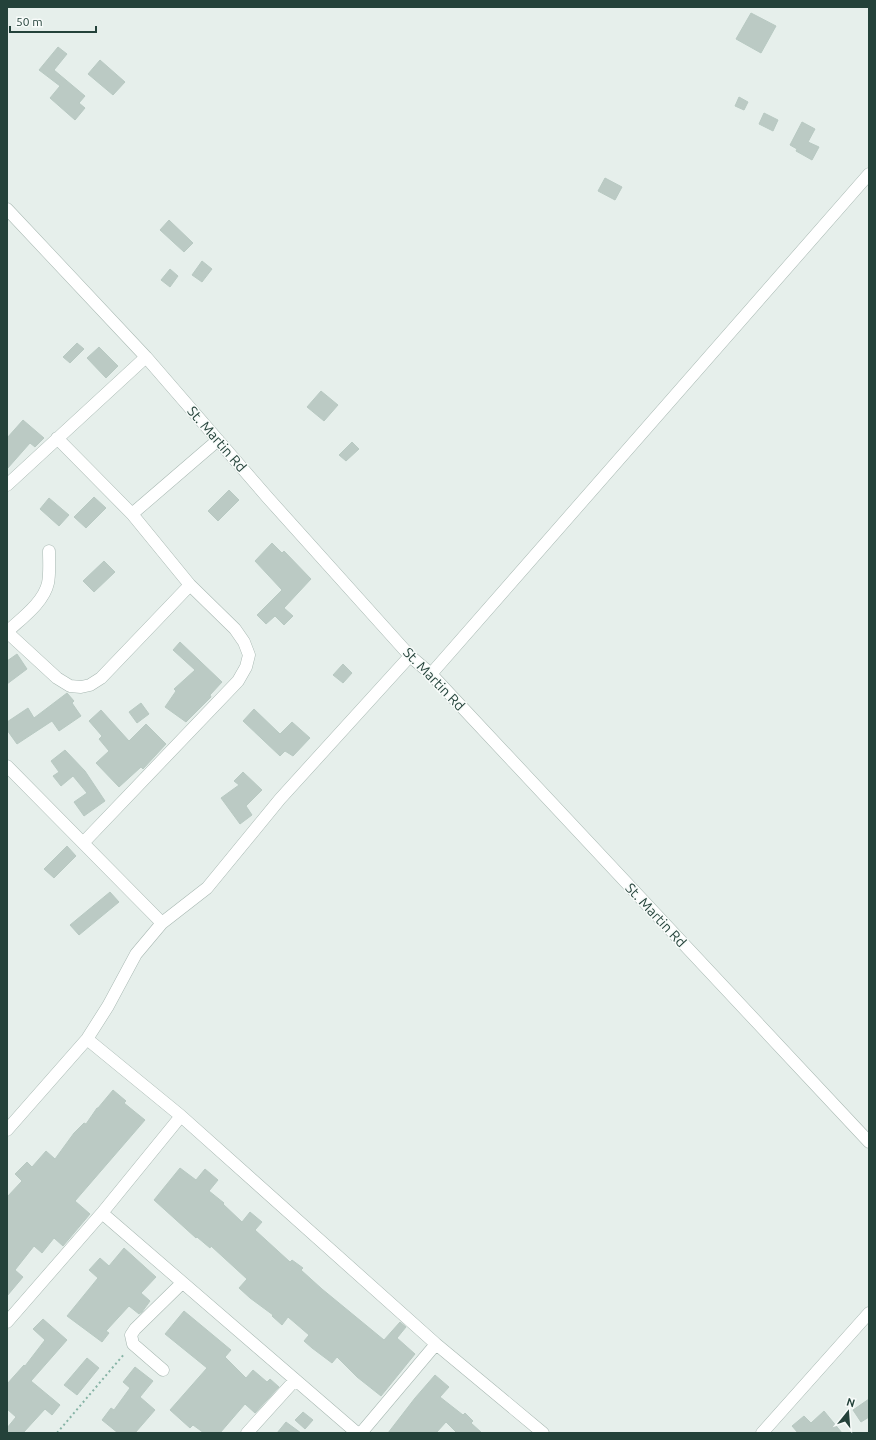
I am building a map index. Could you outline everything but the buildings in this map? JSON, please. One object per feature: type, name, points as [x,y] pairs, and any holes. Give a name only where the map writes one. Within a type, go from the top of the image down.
[{"type":"street","points":[[431,674],[869,174]]},
{"type":"street","name":"St. Martin Rd","points":[[7,209],[146,357],[410,656],[431,674],[869,1142]]},
{"type":"street","points":[[7,485],[146,357]]},
{"type":"street","points":[[57,438],[132,514],[190,585],[235,629],[244,642],[249,655],[246,667],[238,681],[83,843]]},
{"type":"street","points":[[132,514],[218,440]]},
{"type":"street","points":[[49,551],[48,581],[46,591],[8,632],[58,678],[70,686],[81,687],[90,685],[101,678],[190,585]]},
{"type":"street","points":[[7,1130],[86,1039],[108,1006],[136,954],[162,923],[207,888],[280,799],[410,656]]},
{"type":"street","points":[[7,766],[162,923]]},
{"type":"street","points":[[86,1039],[181,1116],[436,1344],[542,1433]]},
{"type":"street","points":[[7,1322],[102,1213],[181,1116]]},
{"type":"street","points":[[102,1213],[357,1433]]},
{"type":"street","points":[[163,1370],[133,1344],[131,1335],[135,1329],[182,1283]]},
{"type":"street","points":[[762,1433],[869,1313]]},
{"type":"street","points":[[361,1433],[436,1344]]},
{"type":"street","points":[[247,1433],[295,1380]]},
{"type":"path","points":[[57,1433],[133,1344]]}]
